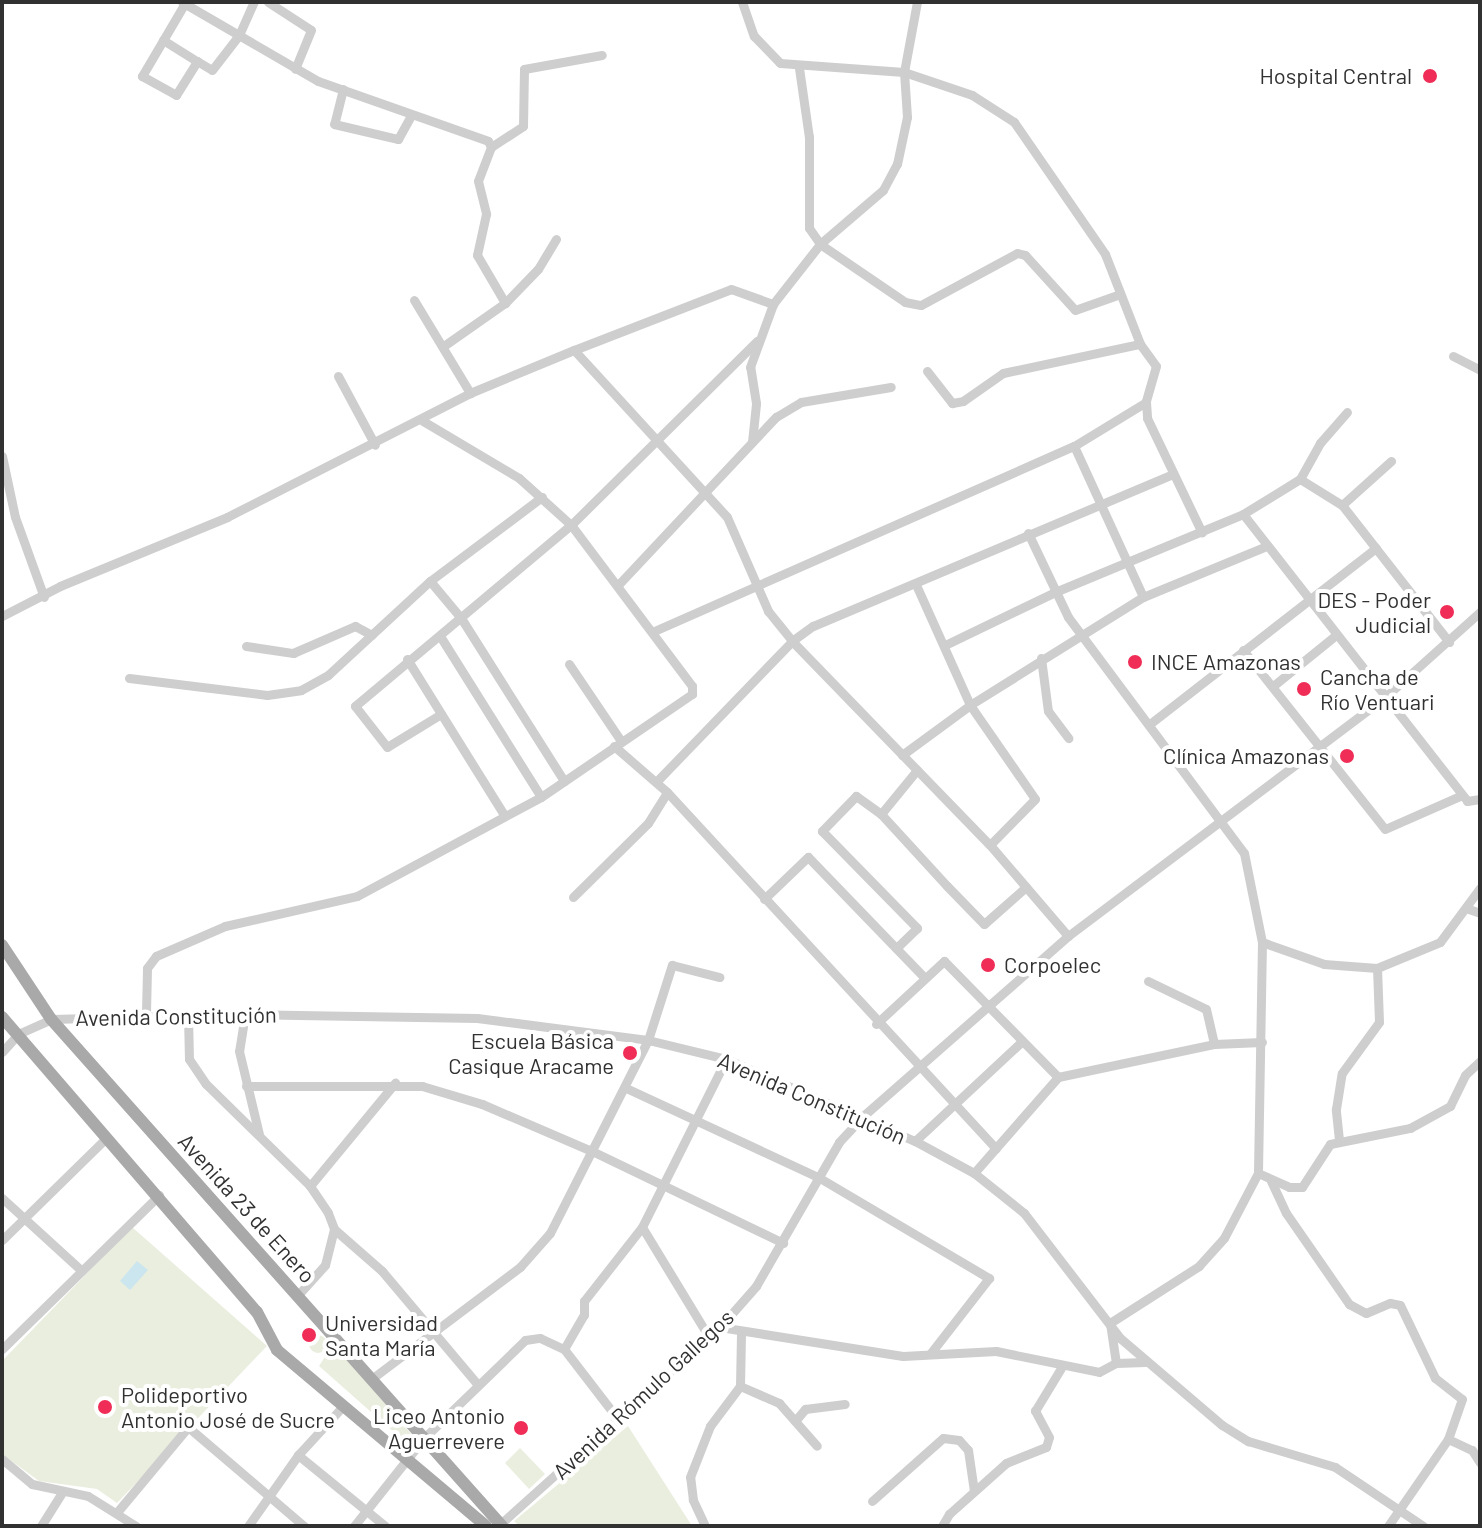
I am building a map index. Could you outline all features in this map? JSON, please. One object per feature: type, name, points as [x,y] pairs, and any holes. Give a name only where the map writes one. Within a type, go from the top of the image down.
[{"type":"main road","name":"Avenida 23 de Enero","points":[[2,945],[18,974],[51,1019],[374,1377],[500,1525]]},
{"type":"main road","points":[[2,967],[18,974]]},
{"type":"main road","points":[[2,1017],[257,1312],[277,1350],[480,1524]]},
{"type":"street","points":[[163,40],[212,70],[239,35],[254,2]]},
{"type":"street","points":[[268,2],[311,30],[295,69]]},
{"type":"street","points":[[742,2],[754,36],[780,63],[799,68],[823,63],[904,72],[972,95],[1014,122],[1105,254],[1140,344],[1156,366],[1146,402],[1147,418],[1202,533]]},
{"type":"street","points":[[752,442],[756,403],[750,367],[773,304],[820,244],[883,190],[897,164],[907,117],[904,72],[917,2]]},
{"type":"street","points":[[197,61],[176,95],[142,76],[183,3],[295,69],[411,116],[480,135],[491,147]]},
{"type":"street","points":[[505,303],[477,255],[486,214],[478,181],[491,147],[523,126],[524,69],[602,55]]},
{"type":"street","points":[[799,68],[809,137],[809,228],[820,244],[905,302],[921,305],[1017,253],[1025,255],[1075,310],[1120,294]]},
{"type":"street","points":[[343,89],[334,124],[398,139],[411,116]]},
{"type":"street","points":[[445,345],[505,303],[538,269],[556,239]]},
{"type":"street","points":[[2,616],[44,597],[60,586],[227,517],[423,421],[470,393],[574,350],[731,289],[773,304]]},
{"type":"street","points":[[414,300],[445,345],[470,393]]},
{"type":"street","points":[[441,714],[387,747],[355,706],[407,659],[440,636],[571,525],[757,341]]},
{"type":"street","points":[[927,371],[952,403],[963,401],[1003,373],[1140,344]]},
{"type":"street","points":[[574,350],[727,517],[757,588],[792,641],[990,845],[1068,936]]},
{"type":"street","points":[[1453,356],[1480,370]]},
{"type":"street","points":[[338,376],[375,445]]},
{"type":"street","points":[[618,585],[709,494],[776,417],[801,402],[891,387]]},
{"type":"street","points":[[652,632],[1074,446],[1146,402]]},
{"type":"street","points":[[945,645],[1127,560],[1202,533],[1243,514],[1300,479],[1320,443],[1347,412]]},
{"type":"street","points":[[146,1013],[147,968],[156,956],[225,926],[357,896],[541,797],[692,694],[692,686],[571,525],[542,497],[423,421]]},
{"type":"street","points":[[1074,446],[1143,597]]},
{"type":"street","points":[[2,456],[15,517],[44,597]]},
{"type":"street","points":[[1342,505],[1391,461]]},
{"type":"street","points":[[656,782],[792,641],[813,626],[917,587],[1028,533],[1102,506],[1173,474]]},
{"type":"street","points":[[1300,479],[1342,505],[1449,642]]},
{"type":"street","points":[[129,678],[267,695],[301,690],[328,675],[430,581],[542,497]]},
{"type":"street","points":[[1243,514],[1309,603],[1462,795],[1467,801],[1480,799]]},
{"type":"street","points":[[1028,533],[1055,592],[1084,638],[1151,723],[1244,853],[1262,942],[1258,1173],[1224,1238],[1199,1266],[1110,1323],[1116,1363]]},
{"type":"street","points":[[902,755],[1041,658],[1084,638],[1143,597],[1267,546]]},
{"type":"street","points":[[1151,723],[1376,548]]},
{"type":"street","points":[[430,581],[461,618],[564,781]]},
{"type":"street","points":[[917,587],[970,705],[1035,799],[990,845]]},
{"type":"street","name":"Avenida Rómulo Gallegos","points":[[500,1525],[720,1327],[783,1243],[839,1142],[862,1117],[986,1004],[1068,936],[1384,698],[1480,612]]},
{"type":"street","points":[[246,646],[293,653],[355,626],[372,635]]},
{"type":"street","points":[[1273,686],[1336,635]]},
{"type":"street","points":[[440,636],[541,797]]},
{"type":"street","points":[[1243,650],[1385,829],[1462,795]]},
{"type":"street","points":[[1041,658],[1048,711],[1068,738]]},
{"type":"street","points":[[407,659],[504,815]]},
{"type":"street","points":[[569,664],[618,743],[667,792],[876,1024],[996,1149]]},
{"type":"street","points":[[881,814],[917,770]]},
{"type":"street","points":[[573,897],[648,823],[667,792]]},
{"type":"street","points":[[896,948],[917,928],[822,831],[856,796],[881,814],[984,924],[1026,887]]},
{"type":"street","points":[[764,899],[808,857],[925,978]]},
{"type":"street","points":[[1262,942],[1324,964],[1377,968],[1440,942],[1480,888]]},
{"type":"street","points":[[1466,908],[1480,913]]},
{"type":"street","points":[[876,1024],[944,961],[1058,1077]]},
{"type":"street","points":[[374,1377],[531,1256],[550,1233],[594,1152],[648,1040],[672,965],[719,977]]},
{"type":"street","points":[[1339,1140],[1336,1109],[1342,1073],[1379,1022],[1377,968]]},
{"type":"street","points":[[1148,981],[1206,1009],[1214,1044]]},
{"type":"street","name":"Avenida Constitución","points":[[18,1034],[51,1019],[146,1013],[477,1018],[648,1040],[726,1059],[915,1141],[974,1173],[1024,1213],[1110,1323],[1145,1362],[1248,1441],[1335,1467],[1423,1526]]},
{"type":"street","points":[[245,1014],[239,1051],[260,1137]]},
{"type":"street","points":[[188,1016],[189,1059],[206,1084],[310,1186],[334,1229],[436,1331],[478,1385]]},
{"type":"street","points":[[2,1052],[18,1034]]},
{"type":"street","points":[[915,1141],[1021,1042]]},
{"type":"street","points":[[974,1173],[1058,1077],[1214,1044],[1262,1042]]},
{"type":"street","points":[[564,1349],[584,1315],[584,1301],[642,1227],[726,1059]]},
{"type":"street","points":[[1258,1173],[1271,1181],[1302,1187],[1309,1181],[1322,1150],[1339,1140],[1399,1131],[1450,1106],[1465,1075],[1480,1061]]},
{"type":"street","points":[[246,1086],[395,1083],[482,1104],[662,1183],[783,1243]]},
{"type":"street","points":[[310,1186],[395,1083]]},
{"type":"street","points":[[626,1088],[818,1177],[989,1278],[930,1354]]},
{"type":"street","points":[[2,1240],[107,1137]]},
{"type":"street","points":[[1271,1181],[1286,1213],[1349,1304],[1366,1313],[1390,1303],[1400,1305],[1435,1378],[1462,1399],[1448,1439],[1388,1526]]},
{"type":"street","points":[[2,1349],[159,1195]]},
{"type":"street","points":[[2,1198],[82,1271]]},
{"type":"street","points":[[642,1227],[709,1337]]},
{"type":"street","points":[[298,1295],[325,1265],[334,1229]]},
{"type":"street","points":[[720,1327],[741,1334],[903,1356],[996,1351],[1061,1368],[1099,1372],[1116,1363],[1145,1362]]},
{"type":"street","points":[[705,1526],[690,1477],[710,1426],[740,1386],[741,1334]]},
{"type":"street","points":[[354,1526],[409,1461],[424,1438],[525,1340],[540,1338],[564,1349],[618,1419]]},
{"type":"street","points":[[942,1526],[974,1491],[1006,1463],[1046,1447],[1049,1437],[1035,1411],[1061,1368]]},
{"type":"street","points":[[740,1386],[779,1403],[817,1446]]},
{"type":"street","points":[[795,1421],[805,1409],[845,1404]]},
{"type":"street","points":[[248,1526],[272,1497],[298,1455],[343,1406]]},
{"type":"street","points":[[118,1511],[188,1427],[304,1526]]},
{"type":"street","points":[[872,1501],[943,1438],[959,1440],[968,1450],[974,1491]]},
{"type":"street","points":[[1448,1439],[1472,1450],[1480,1463]]},
{"type":"street","points":[[298,1455],[385,1526]]},
{"type":"street","points":[[2,1459],[32,1484],[88,1496],[118,1511],[136,1526]]},
{"type":"street","points":[[41,1526],[62,1492]]},
{"type":"shaded area","name":"Polideportivo Antonio José de Sucre","points":[[132,1227],[267,1346],[117,1503],[97,1489],[39,1481],[2,1454],[2,1361]]},
{"type":"shaded area","points":[[314,1335],[322,1335],[327,1344],[325,1351],[314,1353],[309,1348],[309,1340]]},
{"type":"shaded area","points":[[334,1343],[412,1435],[412,1441],[405,1442],[319,1366]]},
{"type":"shaded area","points":[[628,1426],[692,1526],[519,1526],[514,1521]]},
{"type":"shaded area","points":[[520,1448],[545,1474],[529,1489],[505,1463]]},
{"type":"water","points":[[137,1261],[148,1270],[130,1290],[120,1281]]},
{"type":"place","name":"Hospital Central","points":[[1430,76]]},
{"type":"place","name":"DES - Poder Judicial","points":[[1447,612]]},
{"type":"place","name":"INCE Amazonas","points":[[1135,662]]},
{"type":"place","name":"Cancha de Río Ventuari","points":[[1304,689]]},
{"type":"place","name":"Clínica Amazonas","points":[[1347,756]]},
{"type":"place","name":"Corpoelec","points":[[988,965]]},
{"type":"place","name":"Escuela Básica Casique Aracame","points":[[630,1053]]},
{"type":"place","name":"Universidad Santa María","points":[[309,1335]]},
{"type":"place","name":"Polideportivo Antonio José de Sucre","points":[[105,1407]]},
{"type":"place","name":"Liceo Antonio Aguerrevere","points":[[521,1428]]}]
